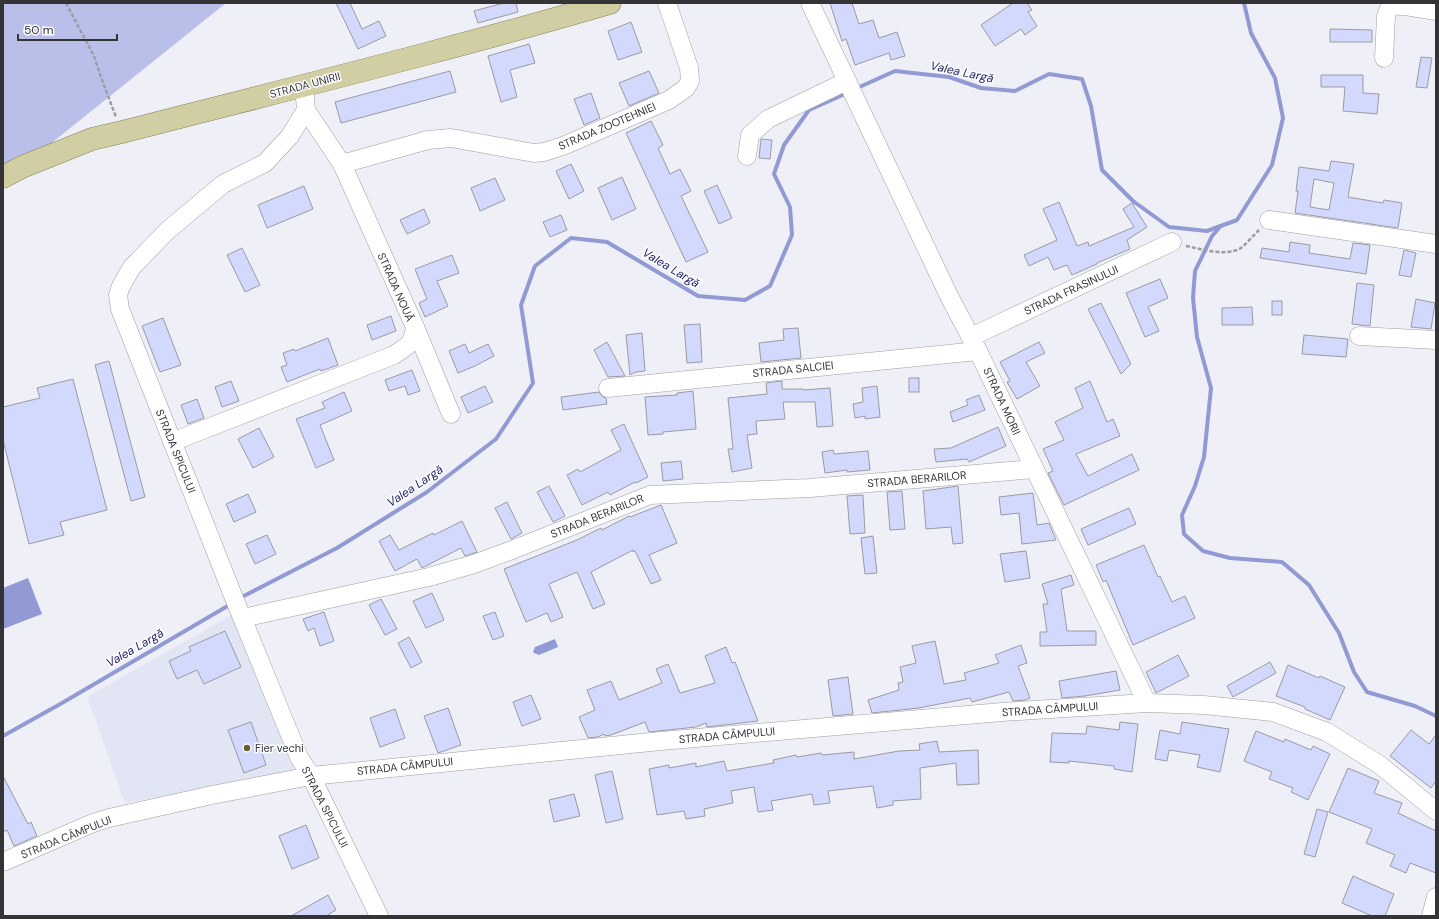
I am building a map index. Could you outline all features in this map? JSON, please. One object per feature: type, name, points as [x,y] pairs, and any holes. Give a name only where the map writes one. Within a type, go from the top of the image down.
[{"type":"main road","name":"STRADA UNIRII","points":[[3,177],[22,167],[92,139],[304,86],[539,24],[610,3]]},
{"type":"street","name":"STRADA ZOOTEHNIEI","points":[[342,164],[428,140],[450,138],[534,153],[544,152],[563,146],[668,100],[686,88],[690,81],[689,68],[667,3]]},
{"type":"street","name":"STRADA MORII","points":[[810,3],[850,89],[1147,703]]},
{"type":"street","points":[[1384,58],[1386,16],[1388,9],[1392,7],[1408,6],[1436,11]]},
{"type":"street","name":"STRADA NOUĂ","points":[[172,442],[394,355],[413,340],[414,327],[342,164],[306,110],[304,86]]},
{"type":"street","points":[[747,156],[750,135],[768,119],[850,89]]},
{"type":"street","name":"STRADA SPICULUI","points":[[306,110],[290,136],[265,162],[223,184],[167,231],[136,263],[120,286],[118,295],[120,309],[172,442],[299,757],[310,776],[379,916]]},
{"type":"street","points":[[1269,220],[1436,244]]},
{"type":"street","name":"STRADA FRASINULUI","points":[[974,344],[1172,242]]},
{"type":"street","points":[[414,327],[451,414]]},
{"type":"street","points":[[1360,336],[1436,340]]},
{"type":"street","name":"STRADA SALCIEI","points":[[608,388],[974,344]]},
{"type":"street","name":"STRADA BERARILOR","points":[[238,606],[429,577],[474,564],[512,550],[650,495],[810,488],[1034,469]]},
{"type":"street","name":"STRADA CÂMPULUI","points":[[3,862],[86,826],[110,818],[212,795],[310,776],[661,740],[1002,712],[1147,703],[1204,705],[1273,712],[1327,732],[1380,766],[1436,811]]},
{"type":"street","points":[[1431,916],[1436,897]]},
{"type":"path","points":[[66,3],[94,56],[122,132]]},
{"type":"path","points":[[1197,248],[1219,253],[1240,248],[1269,220]]},
{"type":"shaded area","points":[[3,3],[226,3],[3,182]]},
{"type":"shaded area","points":[[28,578],[42,614],[3,629],[3,588]]},
{"type":"shaded area","points":[[231,615],[295,772],[125,803],[87,697]]},
{"type":"shaded area","points":[[555,639],[558,647],[539,655],[533,652],[535,647]]},
{"type":"building","points":[[336,3],[350,3],[362,29],[379,21],[386,36],[358,49]]},
{"type":"building","points":[[504,3],[516,3],[518,12],[478,23],[474,11]]},
{"type":"building","points":[[830,3],[852,3],[859,24],[873,20],[879,38],[897,32],[905,56],[891,60],[889,53],[855,65],[846,39],[842,41]]},
{"type":"building","points":[[1013,3],[1027,3],[1032,10],[1028,12],[1037,26],[1025,35],[1021,29],[995,46],[981,25]]},
{"type":"building","points":[[631,22],[642,52],[618,60],[608,31]]},
{"type":"building","points":[[1330,29],[1372,30],[1372,42],[1330,42]]},
{"type":"building","points":[[529,44],[535,63],[510,70],[517,97],[501,102],[488,56]]},
{"type":"building","points":[[1421,57],[1432,58],[1427,88],[1416,87]]},
{"type":"building","points":[[450,71],[456,92],[341,123],[335,102]]},
{"type":"building","points":[[649,71],[659,93],[629,106],[619,83]]},
{"type":"building","points":[[1321,75],[1363,75],[1363,93],[1379,94],[1377,114],[1343,111],[1345,87],[1321,87]]},
{"type":"building","points":[[591,93],[600,118],[584,125],[574,99]]},
{"type":"building","points":[[651,121],[663,145],[658,148],[670,174],[680,169],[691,191],[681,196],[708,252],[686,262],[626,133]]},
{"type":"building","points":[[761,139],[772,140],[770,159],[759,158]]},
{"type":"building","points":[[1331,161],[1354,164],[1348,197],[1383,203],[1384,200],[1402,203],[1398,228],[1295,213],[1299,167],[1329,171]],"holes":[[[1314,179],[1334,183],[1329,210],[1310,207]]]},
{"type":"building","points":[[571,164],[584,191],[569,199],[556,171]]},
{"type":"building","points":[[622,177],[636,209],[612,220],[598,188]]},
{"type":"building","points":[[495,178],[505,200],[480,211],[471,188]]},
{"type":"building","points":[[717,185],[732,218],[719,224],[704,191]]},
{"type":"building","points":[[304,186],[313,209],[267,228],[258,205]]},
{"type":"building","points":[[1059,202],[1077,246],[1088,242],[1089,246],[1134,227],[1123,209],[1132,203],[1147,227],[1127,240],[1130,249],[1072,275],[1067,265],[1054,270],[1048,257],[1029,266],[1024,255],[1057,240],[1043,209]]},
{"type":"building","points":[[424,209],[430,223],[407,234],[400,220]]},
{"type":"building","points":[[561,215],[567,230],[550,237],[543,222]]},
{"type":"building","points":[[1290,242],[1310,245],[1309,253],[1350,259],[1353,243],[1370,245],[1366,274],[1260,258],[1262,248],[1289,252]]},
{"type":"building","points":[[242,248],[260,285],[245,292],[227,255]]},
{"type":"building","points":[[1404,250],[1416,253],[1411,277],[1399,275]]},
{"type":"building","points":[[452,255],[459,273],[437,281],[448,306],[425,317],[419,303],[427,299],[415,269]]},
{"type":"building","points":[[1160,279],[1168,298],[1148,307],[1159,331],[1145,337],[1126,293]]},
{"type":"building","points":[[1357,283],[1374,285],[1370,326],[1352,324]]},
{"type":"building","points":[[1416,299],[1435,303],[1431,329],[1411,327]]},
{"type":"building","points":[[1272,301],[1282,301],[1282,315],[1272,315]]},
{"type":"building","points":[[1101,303],[1131,364],[1121,374],[1088,309]]},
{"type":"building","points":[[1252,307],[1253,325],[1222,325],[1222,308]]},
{"type":"building","points":[[391,316],[396,331],[372,340],[367,325]]},
{"type":"building","points":[[163,318],[181,365],[160,372],[142,326]]},
{"type":"building","points":[[700,324],[702,362],[687,363],[684,325]]},
{"type":"building","points":[[798,328],[801,358],[761,362],[759,343],[784,340],[783,329]]},
{"type":"building","points":[[642,333],[645,371],[636,372],[630,375],[626,335]]},
{"type":"building","points":[[1304,335],[1348,339],[1346,357],[1302,354]]},
{"type":"building","points":[[328,338],[338,365],[321,371],[320,369],[287,382],[281,367],[287,365],[283,353],[294,349],[295,351]]},
{"type":"building","points":[[607,342],[625,376],[608,377],[594,350]]},
{"type":"building","points":[[1039,342],[1045,353],[1026,362],[1040,386],[1017,399],[1007,382],[1010,381],[1000,362]]},
{"type":"building","points":[[465,344],[469,353],[488,344],[494,356],[458,373],[449,351]]},
{"type":"building","points":[[109,361],[145,497],[131,501],[95,365]]},
{"type":"building","points":[[412,370],[420,391],[408,395],[405,386],[389,391],[385,380]]},
{"type":"building","points":[[909,378],[919,378],[919,392],[909,392]]},
{"type":"building","points":[[73,379],[107,510],[60,522],[64,535],[29,544],[3,440],[3,407],[40,398],[37,388]]},
{"type":"building","points":[[231,381],[239,401],[222,407],[215,387]]},
{"type":"building","points":[[782,381],[782,389],[803,390],[830,388],[833,426],[817,427],[815,402],[783,402],[785,419],[756,421],[757,434],[747,435],[752,468],[732,472],[728,449],[733,449],[728,398],[767,394],[766,383]]},
{"type":"building","points":[[1090,381],[1107,422],[1113,419],[1120,436],[1076,454],[1088,476],[1132,454],[1139,470],[1064,505],[1048,473],[1053,471],[1043,449],[1064,440],[1055,422],[1083,408],[1075,388]]},
{"type":"building","points":[[485,386],[493,402],[468,413],[461,397]]},
{"type":"building","points":[[877,386],[880,417],[865,419],[865,416],[855,418],[853,404],[863,402],[862,388]]},
{"type":"building","points":[[693,391],[696,429],[648,435],[645,397],[677,395],[677,393]]},
{"type":"building","points":[[344,392],[352,411],[320,425],[334,460],[316,468],[296,419],[325,408],[322,402]]},
{"type":"building","points":[[599,392],[606,398],[607,404],[563,410],[561,397]]},
{"type":"building","points":[[979,395],[985,410],[953,422],[950,412],[968,405],[966,400]]},
{"type":"building","points":[[197,399],[204,418],[188,424],[181,405]]},
{"type":"building","points":[[624,424],[648,477],[610,495],[608,492],[582,505],[567,475],[578,469],[580,472],[621,450],[611,430]]},
{"type":"building","points":[[998,427],[1006,446],[969,462],[967,459],[936,462],[934,449],[951,448]]},
{"type":"building","points":[[259,428],[274,457],[253,468],[238,439]]},
{"type":"building","points":[[833,450],[834,454],[868,451],[870,470],[847,472],[847,470],[825,473],[822,452]]},
{"type":"building","points":[[681,461],[683,479],[663,481],[661,463]]},
{"type":"building","points":[[549,486],[565,516],[553,522],[537,492]]},
{"type":"building","points":[[958,486],[963,543],[953,544],[951,527],[926,529],[923,491]]},
{"type":"building","points":[[902,491],[905,529],[890,530],[887,492]]},
{"type":"building","points":[[1033,493],[1037,525],[1049,523],[1056,540],[1022,544],[1019,513],[1001,515],[999,497]]},
{"type":"building","points":[[248,494],[256,512],[234,522],[226,504]]},
{"type":"building","points":[[863,495],[865,533],[850,534],[847,496]]},
{"type":"building","points":[[507,502],[522,533],[511,539],[495,508]]},
{"type":"building","points":[[661,505],[677,543],[649,555],[661,580],[651,584],[635,551],[633,552],[633,550],[591,572],[605,604],[593,609],[577,572],[549,584],[563,617],[551,622],[547,613],[526,622],[504,569],[577,540],[601,528],[602,530],[629,516],[630,517]]},
{"type":"building","points":[[1129,508],[1136,524],[1088,545],[1081,529]]},
{"type":"building","points":[[462,521],[477,552],[465,556],[461,548],[422,568],[417,559],[395,571],[379,541],[390,535],[399,550],[433,533],[434,535]]},
{"type":"building","points":[[267,535],[276,554],[255,564],[246,544]]},
{"type":"building","points":[[873,536],[877,573],[865,574],[861,538]]},
{"type":"building","points":[[1144,545],[1158,577],[1160,576],[1172,602],[1185,596],[1195,618],[1133,645],[1106,580],[1103,582],[1096,565]]},
{"type":"building","points":[[1026,551],[1030,578],[1005,582],[1000,554]]},
{"type":"building","points":[[1071,575],[1074,585],[1061,589],[1067,631],[1096,631],[1096,645],[1040,646],[1040,632],[1047,632],[1043,604],[1048,604],[1042,584]]},
{"type":"building","points":[[432,593],[444,620],[426,628],[413,601]]},
{"type":"building","points":[[381,599],[397,629],[385,635],[369,605]]},
{"type":"building","points":[[324,612],[334,641],[320,646],[314,628],[308,631],[303,619]]},
{"type":"building","points":[[495,612],[504,636],[493,640],[483,616]]},
{"type":"building","points":[[225,631],[241,667],[204,684],[197,670],[177,679],[169,661],[191,651],[189,647]]},
{"type":"building","points":[[409,637],[422,662],[411,668],[398,643]]},
{"type":"building","points":[[935,641],[944,684],[966,680],[964,673],[999,663],[995,655],[1021,645],[1027,663],[1018,666],[1030,698],[1013,701],[1009,692],[972,702],[970,698],[919,708],[872,713],[868,700],[899,690],[898,683],[903,682],[900,667],[916,663],[912,646]]},
{"type":"building","points":[[726,647],[732,663],[735,662],[758,721],[707,727],[706,723],[696,727],[649,732],[645,722],[611,735],[605,736],[604,734],[598,737],[588,738],[579,717],[595,710],[587,690],[611,681],[619,700],[662,683],[656,669],[668,664],[680,693],[715,683],[705,656]]},
{"type":"building","points":[[1178,655],[1189,676],[1156,693],[1146,672]]},
{"type":"building","points":[[1270,662],[1276,673],[1233,697],[1227,686]]},
{"type":"building","points":[[1288,665],[1319,678],[1320,676],[1345,687],[1330,720],[1305,709],[1305,707],[1276,696]]},
{"type":"building","points":[[1116,671],[1120,690],[1062,698],[1059,681]]},
{"type":"building","points":[[848,677],[853,714],[833,716],[828,680]]},
{"type":"building","points":[[531,695],[541,719],[522,726],[513,702]]},
{"type":"building","points":[[448,708],[461,745],[438,753],[424,716]]},
{"type":"building","points":[[395,709],[405,738],[380,747],[370,718]]},
{"type":"building","name":"Fier vechi","points":[[251,722],[266,765],[244,773],[228,730]]},
{"type":"building","points":[[1120,722],[1138,724],[1132,772],[1114,769],[1114,766],[1069,761],[1069,763],[1050,762],[1052,733],[1086,734],[1087,726],[1119,730]]},
{"type":"building","points":[[1182,722],[1229,729],[1220,772],[1197,767],[1200,755],[1169,750],[1167,761],[1155,759],[1160,730],[1180,734]]},
{"type":"building","points":[[1411,730],[1429,744],[1436,735],[1436,781],[1431,788],[1390,756]]},
{"type":"building","points":[[1256,731],[1284,742],[1285,739],[1311,750],[1313,746],[1330,754],[1308,800],[1291,792],[1293,788],[1269,779],[1272,772],[1244,761]]},
{"type":"building","points":[[937,741],[939,752],[978,750],[979,784],[957,785],[956,763],[920,768],[921,799],[893,801],[893,805],[877,808],[873,786],[828,791],[830,803],[814,805],[812,794],[771,801],[773,810],[758,812],[754,787],[731,791],[733,803],[704,809],[705,816],[686,819],[684,811],[657,815],[649,769],[669,765],[669,768],[696,763],[696,767],[724,761],[727,771],[774,763],[773,760],[796,755],[797,757],[821,753],[822,755],[854,752],[854,759],[899,751],[920,750],[919,744]]},
{"type":"building","points":[[1348,768],[1379,781],[1374,793],[1402,803],[1398,813],[1436,831],[1436,873],[1410,863],[1406,873],[1390,866],[1395,855],[1366,843],[1372,829],[1329,812]]},
{"type":"building","points":[[612,771],[623,819],[606,823],[595,775]]},
{"type":"building","points":[[3,776],[28,824],[31,822],[37,836],[14,846],[7,830],[3,832]]},
{"type":"building","points":[[574,794],[580,816],[554,822],[549,800]]},
{"type":"building","points":[[1317,809],[1328,812],[1315,857],[1304,854]]},
{"type":"building","points":[[306,825],[319,858],[292,869],[279,836]]},
{"type":"building","points":[[1353,876],[1394,894],[1385,916],[1372,916],[1342,903]]},
{"type":"building","points":[[328,895],[336,910],[326,916],[291,916]]},
{"type":"waterway","name":"Valea Largă","points":[[855,89],[895,71],[949,77],[981,88],[1015,91],[1049,74],[1082,79],[1091,106],[1102,170],[1133,201],[1169,227],[1207,231],[1237,220],[1272,165],[1283,118],[1275,78],[1251,33],[1244,3]]},
{"type":"waterway","name":"Valea Largă","points":[[238,599],[337,548],[427,492],[496,439],[533,383],[521,305],[535,266],[571,238],[607,242],[698,296],[745,300],[770,286],[792,235],[790,207],[774,174],[784,145],[809,110],[847,93]]},
{"type":"waterway","points":[[1219,228],[1212,236],[1195,271],[1193,298],[1197,337],[1211,388],[1204,457],[1195,486],[1182,515],[1184,534],[1203,551],[1230,558],[1282,562],[1309,585],[1339,633],[1354,672],[1367,692],[1415,706],[1436,716]]},
{"type":"waterway","name":"Valea Largă","points":[[3,736],[231,604]]},
{"type":"place","name":"Fier vechi","points":[[247,748]]}]
